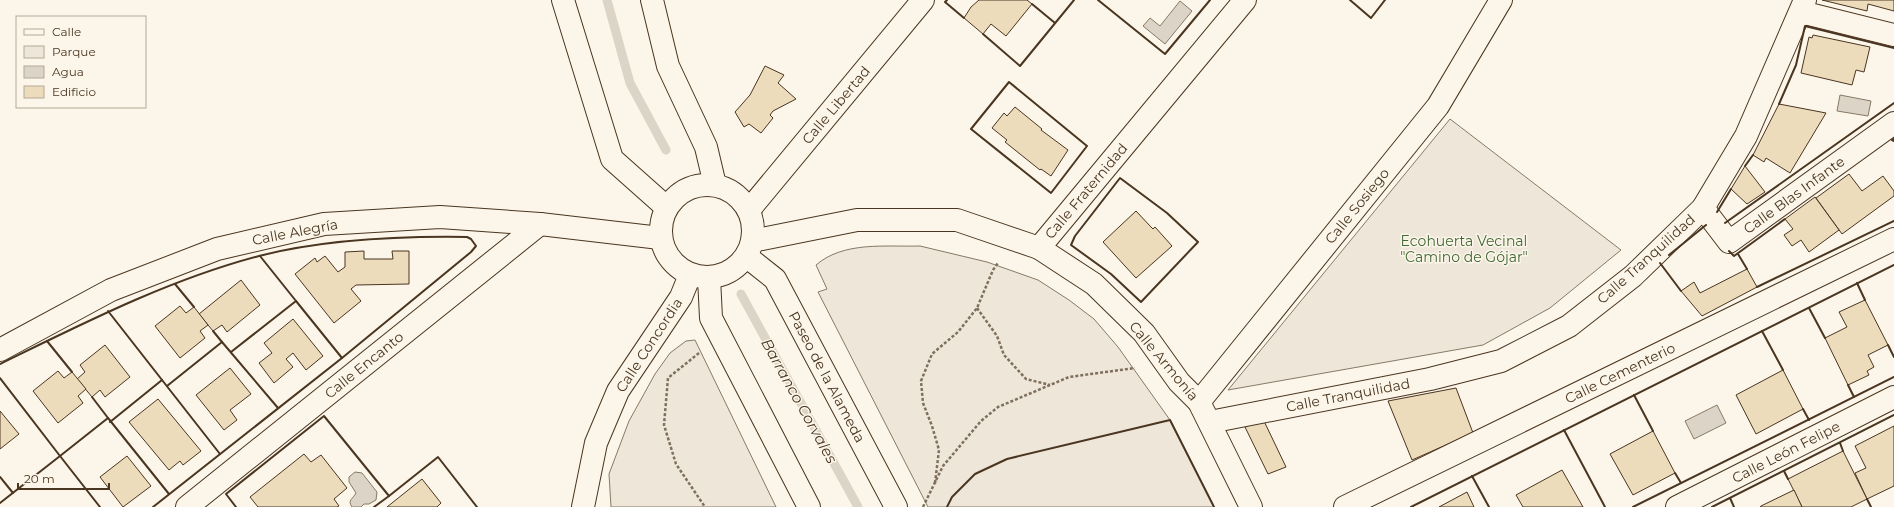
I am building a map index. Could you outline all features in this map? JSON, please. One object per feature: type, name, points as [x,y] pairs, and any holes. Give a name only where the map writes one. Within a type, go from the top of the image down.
[{"type":"street","points":[[563,0],[612,160],[666,207]]},
{"type":"street","points":[[652,0],[668,66],[706,147],[715,185]]},
{"type":"street","name":"Calle Libertad","points":[[749,210],[923,0]]},
{"type":"street","name":"Calle Fraternidad","points":[[749,249],[857,220],[957,220],[1039,248],[1245,0]]},
{"type":"street","name":"Calle Sosiego","points":[[1199,402],[1438,106],[1502,0]]},
{"type":"street","points":[[1803,6],[1894,35]]},
{"type":"street","name":"Calle Tranquilidad","points":[[1210,422],[1430,379],[1501,361],[1569,326],[1633,276],[1703,208],[1746,136],[1803,6]]},
{"type":"street","name":"Calle Blas Infante","points":[[1703,208],[1729,242],[1894,123]]},
{"type":"street","points":[[701,184],[715,185],[729,190],[740,198],[749,210],[753,225],[749,249],[736,267],[723,275],[700,276],[679,269],[670,261],[660,238],[661,222],[666,207],[676,196],[688,188],[701,184]]},
{"type":"street","name":"Calle Alegría","points":[[0,350],[111,290],[217,249],[324,224],[440,217],[540,224],[660,238]]},
{"type":"street","name":"Calle Encanto","points":[[187,507],[540,224]]},
{"type":"street","name":"Calle Cementerio","points":[[1345,507],[1894,238]]},
{"type":"street","name":"Calle Armonía","points":[[1039,248],[1094,284],[1144,333],[1179,382],[1199,402],[1251,507]]},
{"type":"street","name":"Paseo de la Alameda","points":[[749,249],[775,279],[896,507]]},
{"type":"street","points":[[700,276],[711,318],[809,507]]},
{"type":"street","name":"Calle Concordia","points":[[581,505],[596,443],[618,391],[681,297],[700,276]]},
{"type":"street","name":"Calle León Felipe","points":[[1677,507],[1894,398]]},
{"type":"path","points":[[935,486],[939,450],[932,426],[922,403],[921,381],[932,354],[958,332],[977,308],[993,270],[1015,240]]},
{"type":"path","points":[[977,308],[997,336],[1004,355],[1026,379],[1050,385]]},
{"type":"path","points":[[704,507],[676,464],[664,425],[668,378],[720,335]]},
{"type":"path","points":[[923,507],[935,486],[943,466],[981,421],[998,407],[1069,377],[1166,364]]},
{"type":"green space","name":"Ecohuerta Vecinal \"Camino de Gójar\"","points":[[1450,119],[1621,250],[1550,308],[1483,345],[1228,390]]},
{"type":"green space","points":[[879,246],[920,246],[987,262],[1038,280],[1069,300],[1094,319],[1118,347],[1170,420],[1214,507],[928,507],[818,292],[827,289],[816,265],[827,257],[852,249]]},
{"type":"green space","points":[[695,340],[776,507],[611,507],[609,474],[629,421],[655,374],[670,353],[686,341]]},
{"type":"water","points":[[1180,1],[1192,11],[1165,44],[1143,26],[1150,18],[1160,26]]},
{"type":"water","points":[[1840,95],[1871,101],[1868,116],[1837,111]]},
{"type":"water","points":[[1717,405],[1726,423],[1694,439],[1685,421]]},
{"type":"water","points":[[355,472],[362,473],[377,492],[376,500],[369,504],[364,504],[361,507],[352,507],[350,503],[356,493],[349,482],[349,477]]},
{"type":"building","points":[[979,0],[1027,0],[1032,4],[1006,36],[991,24],[983,34],[964,18],[971,7]]},
{"type":"building","points":[[1822,0],[1894,0],[1894,11],[1868,4],[1867,11]]},
{"type":"building","points":[[1813,35],[1870,47],[1864,72],[1856,70],[1852,85],[1801,73],[1809,37],[1812,38]]},
{"type":"building","points":[[765,66],[784,75],[778,83],[796,99],[773,111],[770,115],[773,118],[761,133],[749,124],[744,127],[735,112],[750,95]]},
{"type":"building","points":[[1779,104],[1826,113],[1790,173],[1766,158],[1764,162],[1753,155]]},
{"type":"building","points":[[1015,107],[1042,129],[1041,130],[1068,150],[1051,176],[1041,169],[1040,170],[1005,142],[1007,140],[992,128],[1004,113],[1007,116]]},
{"type":"building","points":[[1745,166],[1765,192],[1747,204],[1731,189]]},
{"type":"building","points":[[1849,174],[1862,191],[1883,176],[1894,191],[1894,196],[1842,234],[1816,198]]},
{"type":"building","points":[[1815,197],[1839,230],[1809,252],[1801,240],[1792,246],[1784,235],[1793,229],[1785,219]]},
{"type":"building","points":[[1136,211],[1153,229],[1155,227],[1172,246],[1136,278],[1103,242]]},
{"type":"building","points":[[364,251],[364,259],[393,259],[392,251],[409,251],[409,284],[356,285],[351,289],[361,301],[334,323],[295,274],[315,258],[317,262],[325,256],[338,272],[345,267],[345,252]]},
{"type":"building","points":[[1747,269],[1757,287],[1702,316],[1681,291],[1694,282],[1700,293]]},
{"type":"building","points":[[241,280],[260,305],[227,332],[222,325],[213,331],[199,314]]},
{"type":"building","points":[[1865,300],[1888,345],[1868,355],[1874,367],[1867,371],[1869,375],[1848,385],[1825,338],[1847,327],[1839,312]]},
{"type":"building","points":[[180,306],[186,313],[194,307],[208,325],[200,331],[205,338],[180,358],[155,326]]},
{"type":"building","points":[[293,319],[323,356],[306,370],[293,353],[286,359],[293,367],[274,383],[259,363],[272,353],[264,343]]},
{"type":"building","points":[[105,345],[130,377],[105,397],[100,390],[92,397],[77,379],[85,372],[80,365]]},
{"type":"building","points":[[230,368],[251,394],[230,410],[237,420],[224,430],[196,395]]},
{"type":"building","points":[[1783,370],[1803,409],[1756,434],[1736,395]]},
{"type":"building","points":[[58,371],[64,378],[72,372],[86,389],[78,396],[83,403],[58,423],[33,391]]},
{"type":"building","points":[[1456,388],[1473,433],[1412,460],[1388,401]]},
{"type":"building","points":[[158,399],[201,451],[183,465],[180,461],[169,470],[129,422]]},
{"type":"building","points":[[0,411],[19,434],[0,449]]},
{"type":"building","points":[[1263,419],[1286,467],[1268,474],[1245,427]]},
{"type":"building","points":[[1894,426],[1894,486],[1867,499],[1855,473],[1866,468],[1855,446]]},
{"type":"building","points":[[1653,431],[1675,473],[1633,495],[1610,454]]},
{"type":"building","points":[[1843,451],[1867,499],[1851,507],[1802,507],[1788,479]]},
{"type":"building","points":[[304,454],[311,462],[321,455],[347,488],[334,499],[339,506],[258,507],[250,497]]},
{"type":"building","points":[[127,456],[151,486],[123,507],[100,477]]},
{"type":"building","points":[[1562,470],[1583,507],[1523,507],[1516,495]]},
{"type":"building","points":[[422,479],[441,503],[437,507],[387,507]]},
{"type":"building","points":[[1794,490],[1802,507],[1760,507],[1761,506]]},
{"type":"building","points":[[1467,492],[1474,507],[1439,507]]},
{"type":"waterway","name":"Barranco Corvales","points":[[607,0],[630,83],[666,150]]},
{"type":"waterway","name":"Barranco Corvales","points":[[741,294],[858,507]]},
{"type":"wall","points":[[947,0],[945,2],[964,18]]},
{"type":"wall","points":[[983,34],[1020,66],[1074,0]]},
{"type":"wall","points":[[1098,0],[1165,54],[1210,0]]},
{"type":"wall","points":[[1350,0],[1371,18],[1385,0]]},
{"type":"wall","points":[[1032,4],[1055,23]]},
{"type":"wall","points":[[1779,104],[1796,65],[1805,26],[1894,48]]},
{"type":"wall","points":[[1009,82],[1087,146],[1051,193],[971,129],[1009,82]]},
{"type":"wall","points":[[1725,223],[1894,103]]},
{"type":"wall","points":[[1894,139],[1892,140],[1894,141]]},
{"type":"wall","points":[[1745,166],[1753,155]]},
{"type":"wall","points":[[1120,178],[1167,213],[1198,242],[1141,302],[1111,274],[1071,245],[1075,236],[1120,178]]},
{"type":"wall","points":[[1717,212],[1731,189]]},
{"type":"wall","points":[[1729,251],[1734,256],[1785,219]]},
{"type":"wall","points":[[1757,287],[1894,221]]},
{"type":"wall","points":[[1669,255],[1706,225]]},
{"type":"wall","points":[[0,364],[95,318],[159,290],[192,277],[259,256],[284,250],[336,242],[415,237],[467,237],[471,239],[476,246],[471,252],[342,358],[153,507]]},
{"type":"wall","points":[[1738,254],[1747,269]]},
{"type":"wall","points":[[231,352],[296,301],[260,256]]},
{"type":"wall","points":[[1660,263],[1681,291]]},
{"type":"wall","points":[[1411,507],[1894,265]]},
{"type":"wall","points":[[1857,283],[1865,300]]},
{"type":"wall","points":[[175,284],[194,307]]},
{"type":"wall","points":[[296,301],[342,358]]},
{"type":"wall","points":[[1809,308],[1825,338]]},
{"type":"wall","points":[[108,311],[220,454]]},
{"type":"wall","points":[[213,331],[222,342]]},
{"type":"wall","points":[[1762,331],[1783,370]]},
{"type":"wall","points":[[47,341],[72,372]]},
{"type":"wall","points":[[167,386],[222,342],[278,408]]},
{"type":"wall","points":[[1888,345],[1894,357]]},
{"type":"wall","points":[[1633,507],[1894,377]]},
{"type":"wall","points":[[0,378],[60,456],[108,418],[169,494]]},
{"type":"wall","points":[[110,422],[162,380]]},
{"type":"wall","points":[[1848,385],[1854,397]]},
{"type":"wall","points":[[1634,395],[1653,431]]},
{"type":"wall","points":[[92,397],[108,418]]},
{"type":"wall","points":[[1803,409],[1809,420]]},
{"type":"wall","points":[[1712,507],[1894,415]]},
{"type":"wall","points":[[236,507],[226,494],[324,416],[389,496],[374,507]]},
{"type":"wall","points":[[947,507],[952,497],[975,474],[1007,459],[1170,420],[1214,507]]},
{"type":"wall","points":[[1564,430],[1605,507]]},
{"type":"wall","points":[[1840,443],[1843,451]]},
{"type":"wall","points":[[0,503],[60,456],[100,507]]},
{"type":"wall","points":[[389,496],[438,457],[477,507]]},
{"type":"wall","points":[[1784,471],[1788,479]]},
{"type":"wall","points":[[1675,473],[1681,483]]},
{"type":"wall","points":[[1472,476],[1489,507]]},
{"type":"wall","points":[[0,477],[13,493]]},
{"type":"wall","points":[[1730,498],[1734,507]]},
{"type":"wall","points":[[1867,499],[1871,507]]}]
